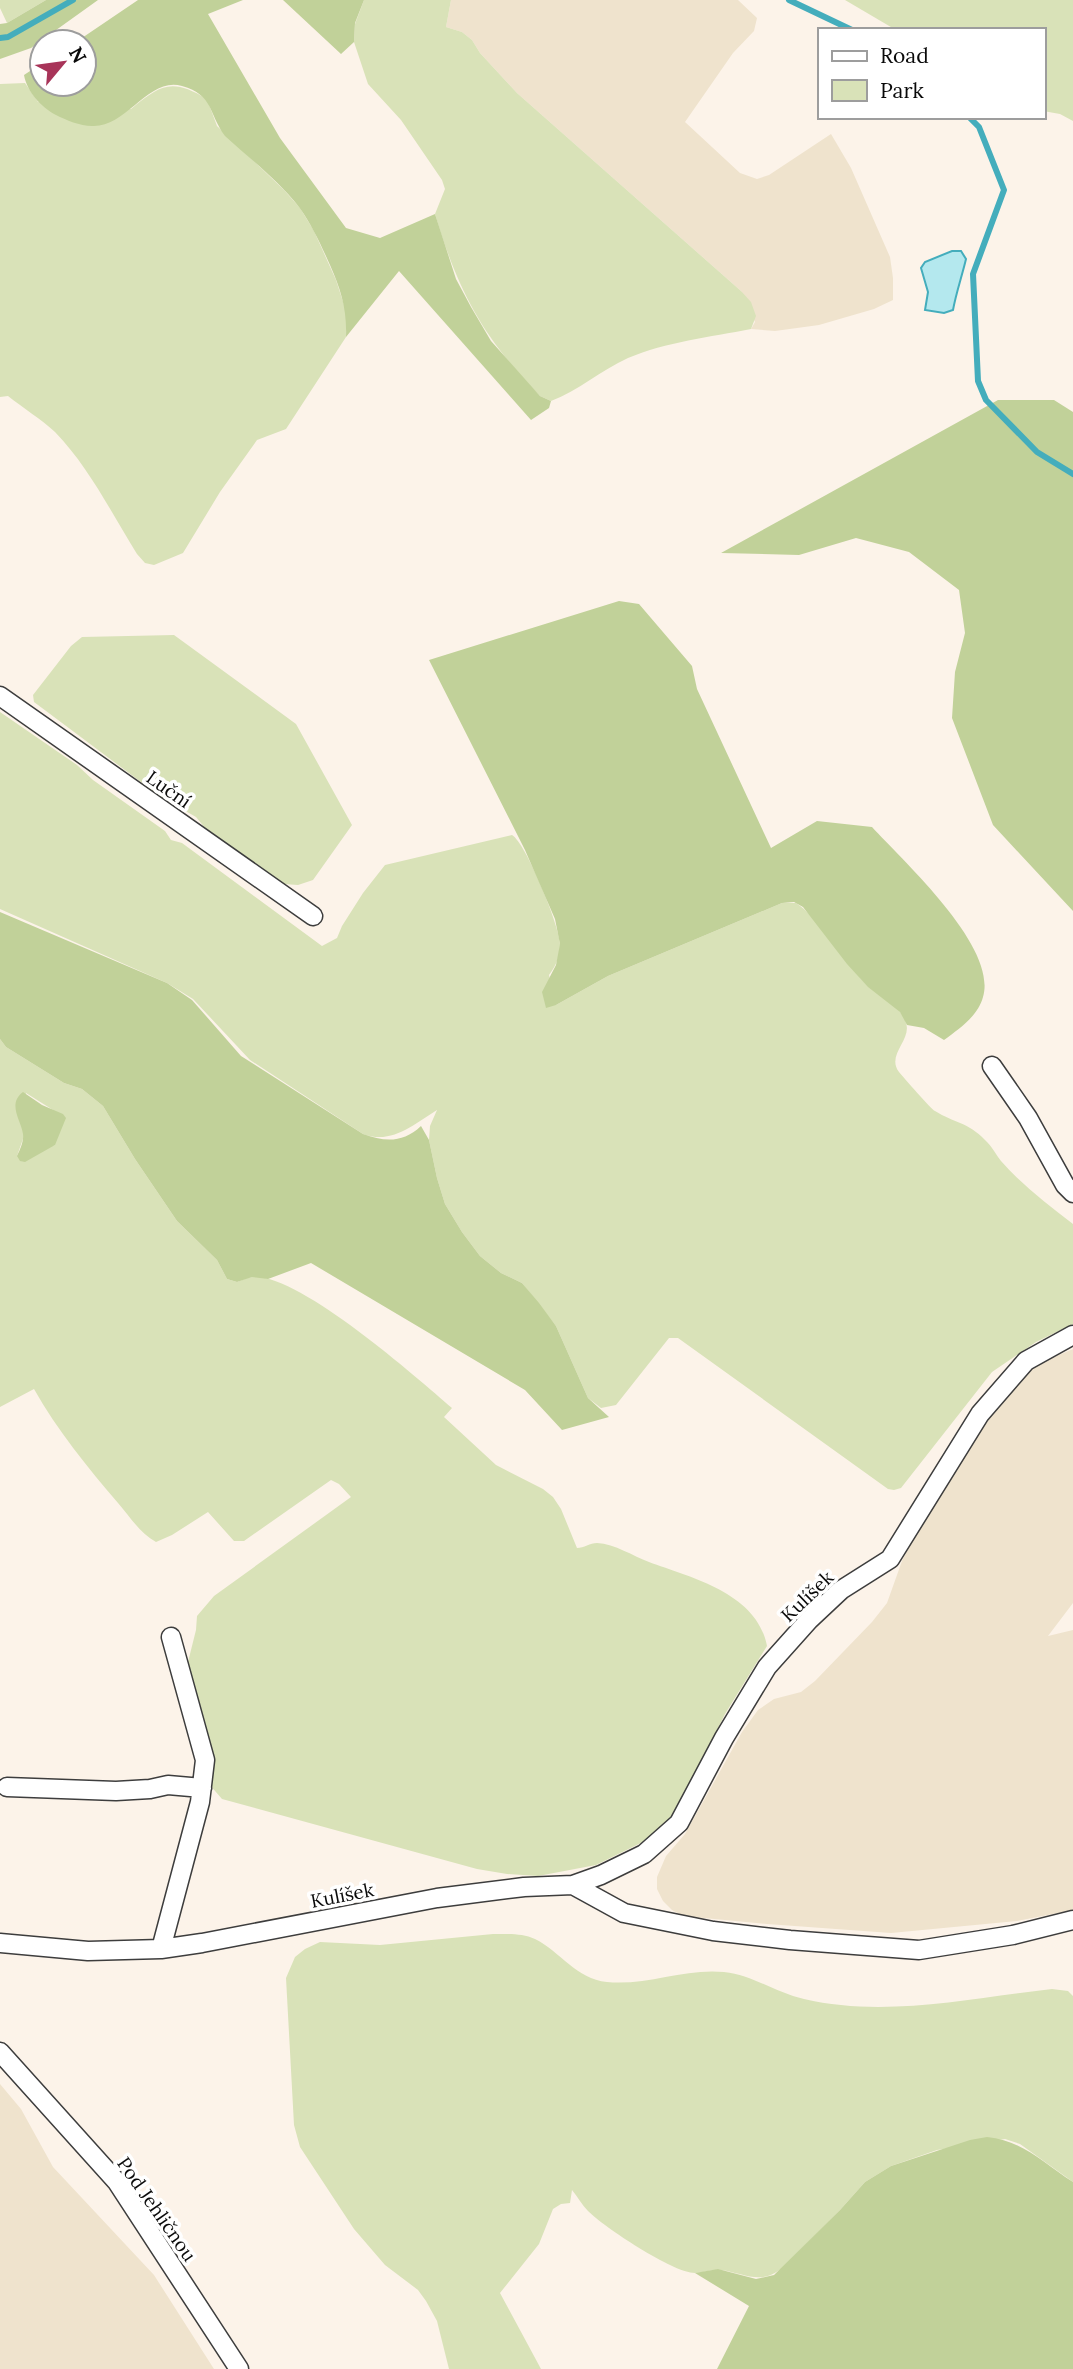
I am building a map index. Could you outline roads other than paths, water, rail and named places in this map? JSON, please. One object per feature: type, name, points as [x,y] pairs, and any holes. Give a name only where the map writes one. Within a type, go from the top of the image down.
[{"type":"street","name":"Luční","points":[[0,696],[313,916]]},
{"type":"street","points":[[992,1066],[1028,1118],[1065,1185],[1073,1193]]},
{"type":"street","name":"Kulíšek","points":[[0,1943],[88,1951],[161,1948],[213,1941],[437,1898],[524,1887],[573,1885],[644,1854],[679,1823],[712,1759],[767,1667],[809,1620],[841,1590],[890,1559],[980,1414],[1026,1361],[1073,1335]]},
{"type":"street","points":[[161,1948],[200,1802],[205,1760],[171,1637]]},
{"type":"street","points":[[7,1787],[116,1791],[167,1785],[202,1788]]},
{"type":"street","points":[[573,1885],[624,1913],[713,1931],[919,1950],[999,1937],[1073,1920]]},
{"type":"street","name":"Pod Jehličnou","points":[[0,2052],[117,2182],[239,2369]]},
{"type":"water","points":[[952,251],[961,251],[966,259],[953,310],[944,313],[925,310],[928,292],[921,268],[925,262]]},
{"type":"waterway","points":[[0,38],[8,37],[73,0]]},
{"type":"waterway","points":[[789,0],[848,28]]},
{"type":"waterway","points":[[971,119],[979,127],[1004,190],[973,274],[978,381],[986,400],[1037,452],[1073,474]]}]
